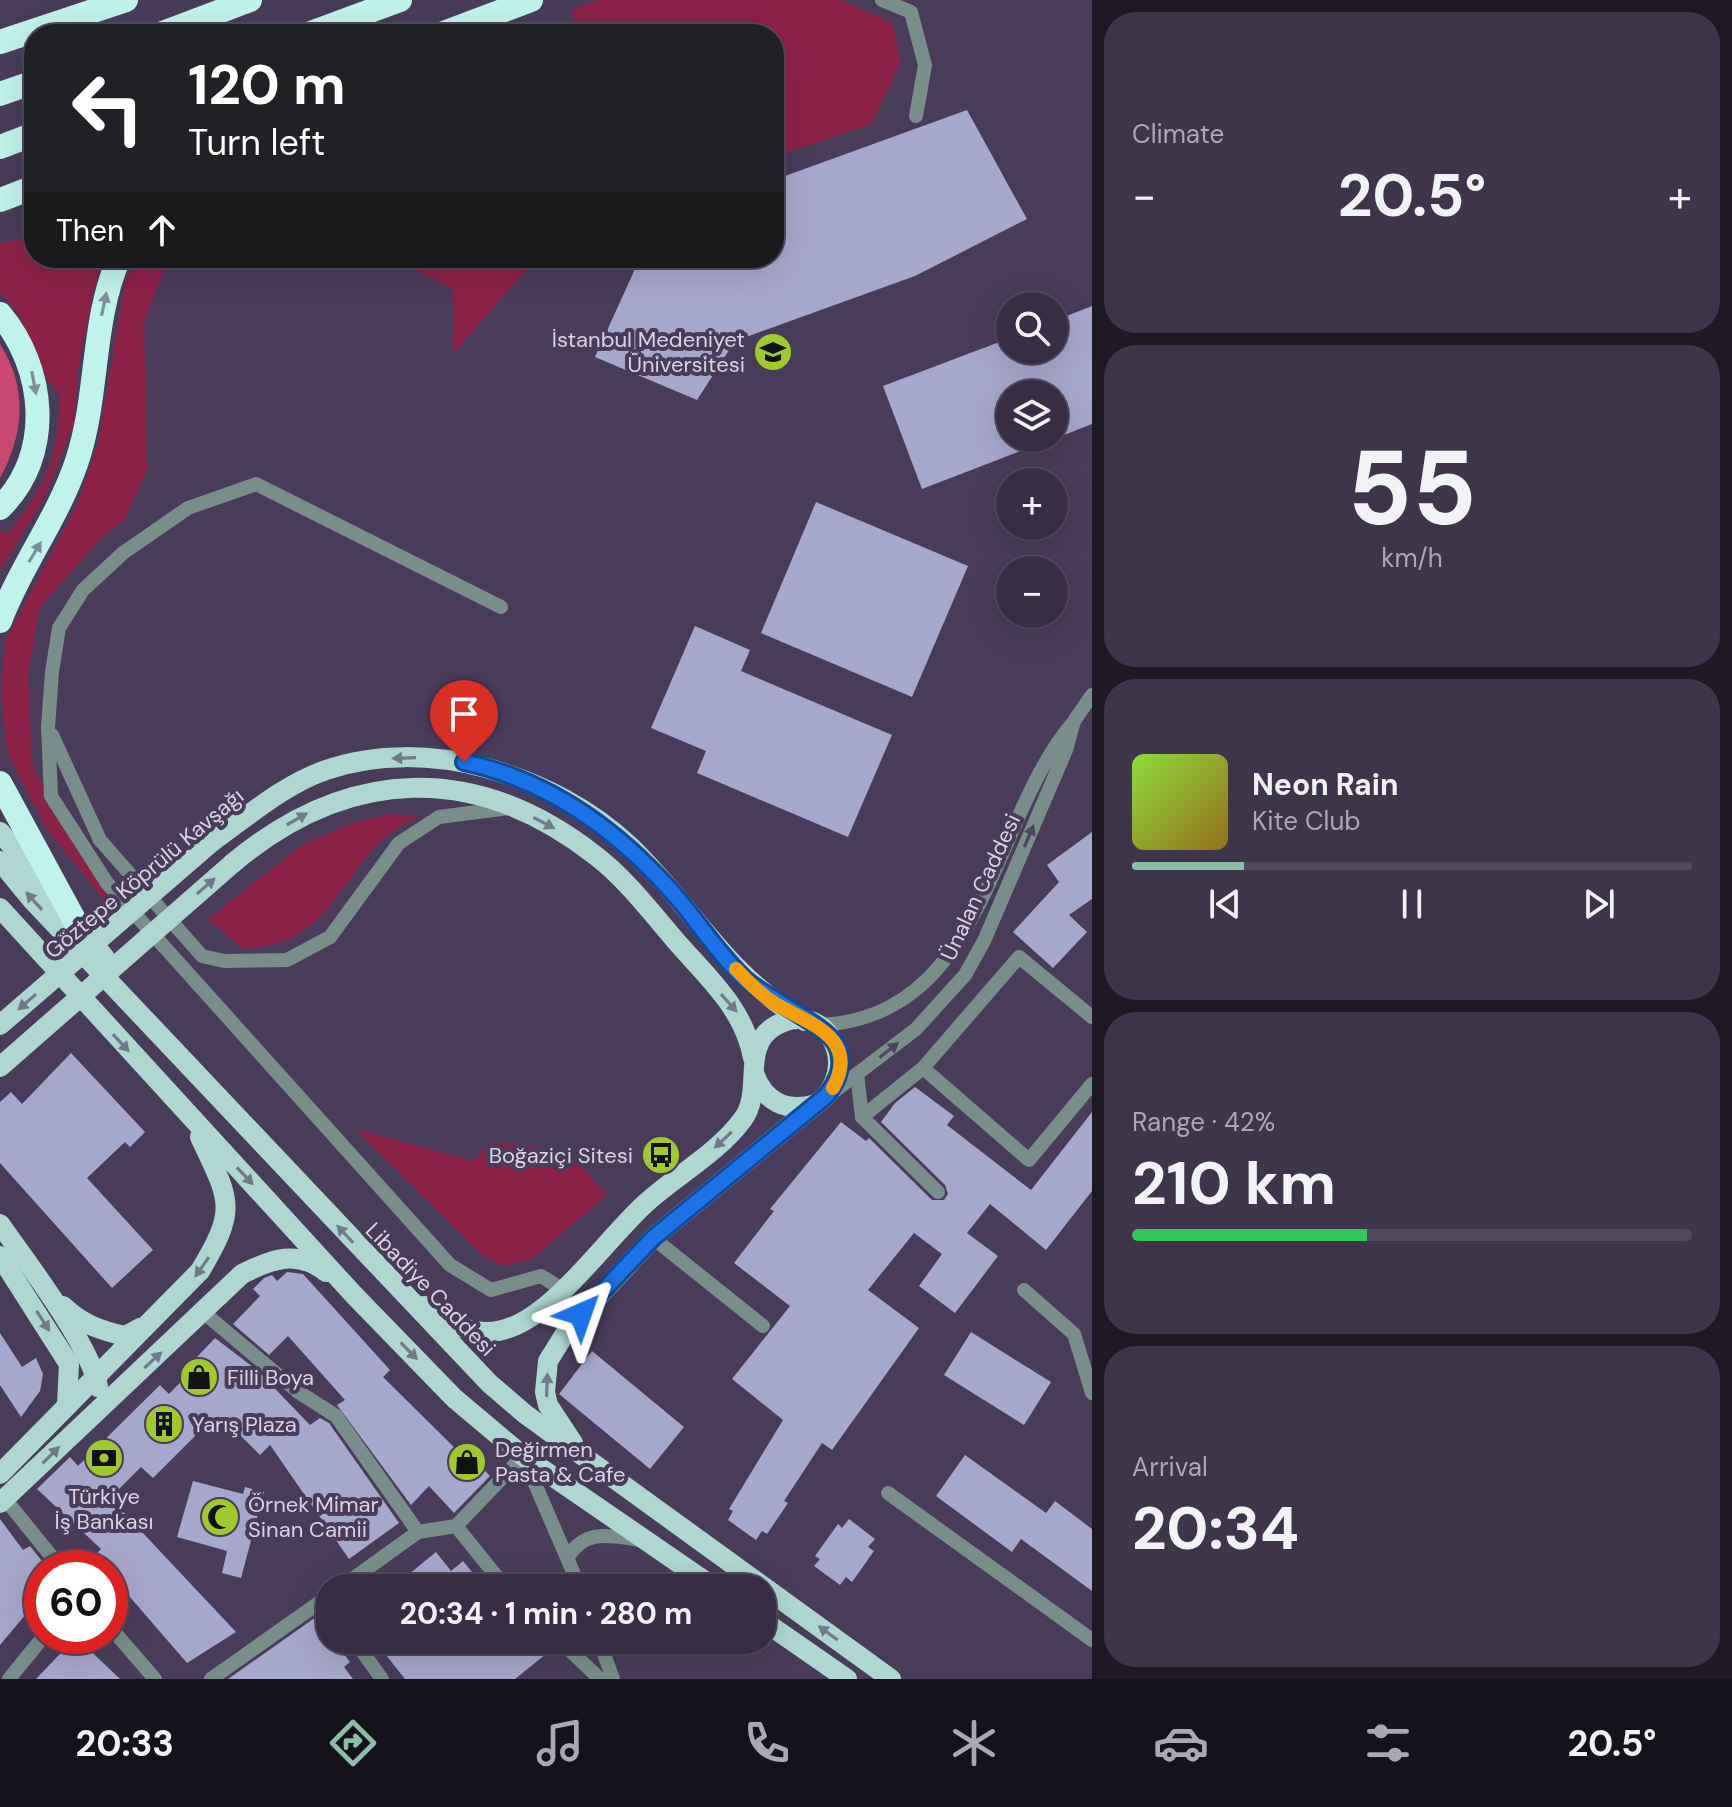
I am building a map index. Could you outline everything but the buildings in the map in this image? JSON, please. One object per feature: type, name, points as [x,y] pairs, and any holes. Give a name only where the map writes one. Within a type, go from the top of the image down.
[{"type":"highway","points":[[54,24],[126,0]]},
{"type":"highway","points":[[186,24],[250,0]]},
{"type":"highway","points":[[335,24],[400,0]]},
{"type":"highway","points":[[467,24],[531,0]]},
{"type":"highway","points":[[0,42],[24,34]]},
{"type":"highway","points":[[0,94],[24,86]]},
{"type":"highway","points":[[0,147],[24,138]]},
{"type":"highway","points":[[0,200],[24,191]]},
{"type":"highway","points":[[0,621],[12,589],[61,502],[77,463],[88,422],[106,293],[115,268]]},
{"type":"highway","points":[[0,314],[28,359],[38,415],[35,448],[30,462],[0,508]]},
{"type":"highway","points":[[0,783],[76,923]]},
{"type":"main road","name":"Göztepe Köprülü Kavşağı","points":[[0,1025],[213,841],[291,787],[326,770],[372,759],[416,758],[464,762],[501,770],[571,804],[629,846],[745,979],[771,1001],[811,1023]]},
{"type":"main road","points":[[0,1067],[261,840],[313,810],[350,795],[405,785],[482,797],[514,807],[598,857],[740,1014],[766,1096],[790,1108],[821,1100]]},
{"type":"main road","points":[[1,833],[203,1079]]},
{"type":"main road","name":"Libadiye Caddesi","points":[[0,861],[398,1291],[489,1383],[525,1414],[891,1679]]},
{"type":"main road","points":[[0,908],[30,945]]},
{"type":"main road","points":[[0,915],[454,1398],[523,1456],[694,1574]]},
{"type":"main road","points":[[398,1291],[466,1331],[514,1326],[562,1289],[645,1204],[723,1143],[753,1102],[757,1045],[777,1025],[811,1023],[829,1033],[840,1059],[840,1072],[821,1100],[653,1238],[568,1329],[548,1361],[545,1392],[548,1405],[579,1453]]},
{"type":"main road","points":[[0,1474],[200,1271],[220,1238],[228,1212],[225,1190],[192,1119]]},
{"type":"main road","points":[[0,1224],[44,1288],[96,1374],[102,1407]]},
{"type":"main road","points":[[0,1256],[69,1364],[67,1404]]},
{"type":"main road","points":[[2,1501],[242,1274],[275,1257],[298,1258],[318,1266],[354,1295]]},
{"type":"main road","points":[[44,1288],[79,1321],[98,1330],[125,1336],[150,1322]]},
{"type":"main road","points":[[776,1630],[847,1679]]},
{"type":"street","points":[[882,0],[911,12],[925,65],[916,116]]},
{"type":"street","points":[[501,607],[256,484],[188,508],[123,553],[83,590],[59,628],[48,727],[51,796],[107,883],[450,1265],[491,1290],[541,1276],[562,1289]]},
{"type":"street","name":"Ünalan Caddesi","points":[[821,1100],[916,1029],[965,975],[984,941],[1066,750],[1074,721],[1092,695]]},
{"type":"street","points":[[811,1023],[865,1018],[912,993],[941,964],[980,908],[1044,766],[1074,721]]},
{"type":"street","points":[[48,727],[100,840],[202,956],[224,961],[287,960],[330,937],[399,843],[439,817],[514,807]]},
{"type":"street","points":[[862,1117],[923,1068],[1019,957],[1092,1017]]},
{"type":"street","points":[[923,1068],[1029,1160],[1092,1084]]},
{"type":"street","points":[[857,1074],[862,1117],[938,1192]]},
{"type":"street","points":[[653,1238],[763,1326]]},
{"type":"street","points":[[1024,1290],[1074,1334],[1092,1393]]},
{"type":"street","points":[[203,1312],[297,1391],[336,1416],[418,1532]]},
{"type":"street","points":[[360,1574],[418,1532],[456,1526],[523,1456],[575,1574]]},
{"type":"street","points":[[888,1493],[1092,1640]]},
{"type":"street","points":[[2,1501],[45,1550]]},
{"type":"street","points":[[456,1526],[495,1574]]},
{"type":"street","points":[[568,1557],[577,1542],[598,1534],[644,1540]]},
{"type":"street","points":[[211,1679],[316,1608]]},
{"type":"street","points":[[128,1648],[155,1679]]},
{"type":"street","points":[[9,1679],[29,1654]]},
{"type":"street","points":[[364,1654],[382,1679]]},
{"type":"street","points":[[574,1654],[600,1679]]},
{"type":"street","points":[[604,1654],[613,1679]]},
{"type":"shaded area","points":[[600,0],[841,0],[892,23],[901,62],[871,124],[784,154],[784,24],[574,24],[571,10]]},
{"type":"shaded area","points":[[24,238],[24,268],[101,268],[94,287],[78,369],[74,423],[44,499],[0,571],[0,531],[8,534],[48,470],[57,437],[60,394],[45,374],[20,317],[0,292],[0,244]]},
{"type":"shaded area","points":[[133,268],[164,268],[144,323],[147,469],[125,519],[102,537],[40,607],[28,673],[32,763],[65,830],[114,897],[107,904],[46,828],[7,752],[1,690],[6,639],[76,507],[98,443],[125,282]]},
{"type":"shaded area","points":[[412,268],[527,268],[453,354],[453,289]]},
{"type":"shaded area","points":[[0,344],[15,377],[20,411],[14,445],[0,478]]},
{"type":"shaded area","points":[[390,814],[419,816],[387,836],[368,855],[327,909],[295,936],[243,949],[208,919],[302,845],[350,824]]},
{"type":"shaded area","points":[[355,1129],[473,1161],[491,1142],[544,1148],[580,1166],[607,1195],[531,1259],[505,1266],[483,1256]]},
{"type":"slow traffic","points":[[736,969],[771,1001],[829,1033],[837,1045],[840,1059],[840,1072],[833,1088]]},
{"type":"place","name":"İstanbul Medeniyet Üniversitesi","points":[[773,352]]},
{"type":"place","name":"Boğaziçi Sitesi","points":[[661,1155]]},
{"type":"place","name":"Filli Boya","points":[[199,1377]]},
{"type":"place","name":"Yarış Plaza","points":[[164,1424]]},
{"type":"place","name":"Türkiye İş Bankası","points":[[104,1458]]},
{"type":"place","name":"Değirmen Pasta & Cafe","points":[[467,1462]]},
{"type":"place","name":"Örnek Mimar Sinan Camii","points":[[220,1517]]},
{"type":"route","points":[[464,762],[501,770],[571,804],[603,824],[629,846],[672,892],[745,979],[771,1001],[829,1033],[837,1045],[840,1059],[840,1072],[826,1096],[704,1193],[653,1238],[581,1314]]}]
